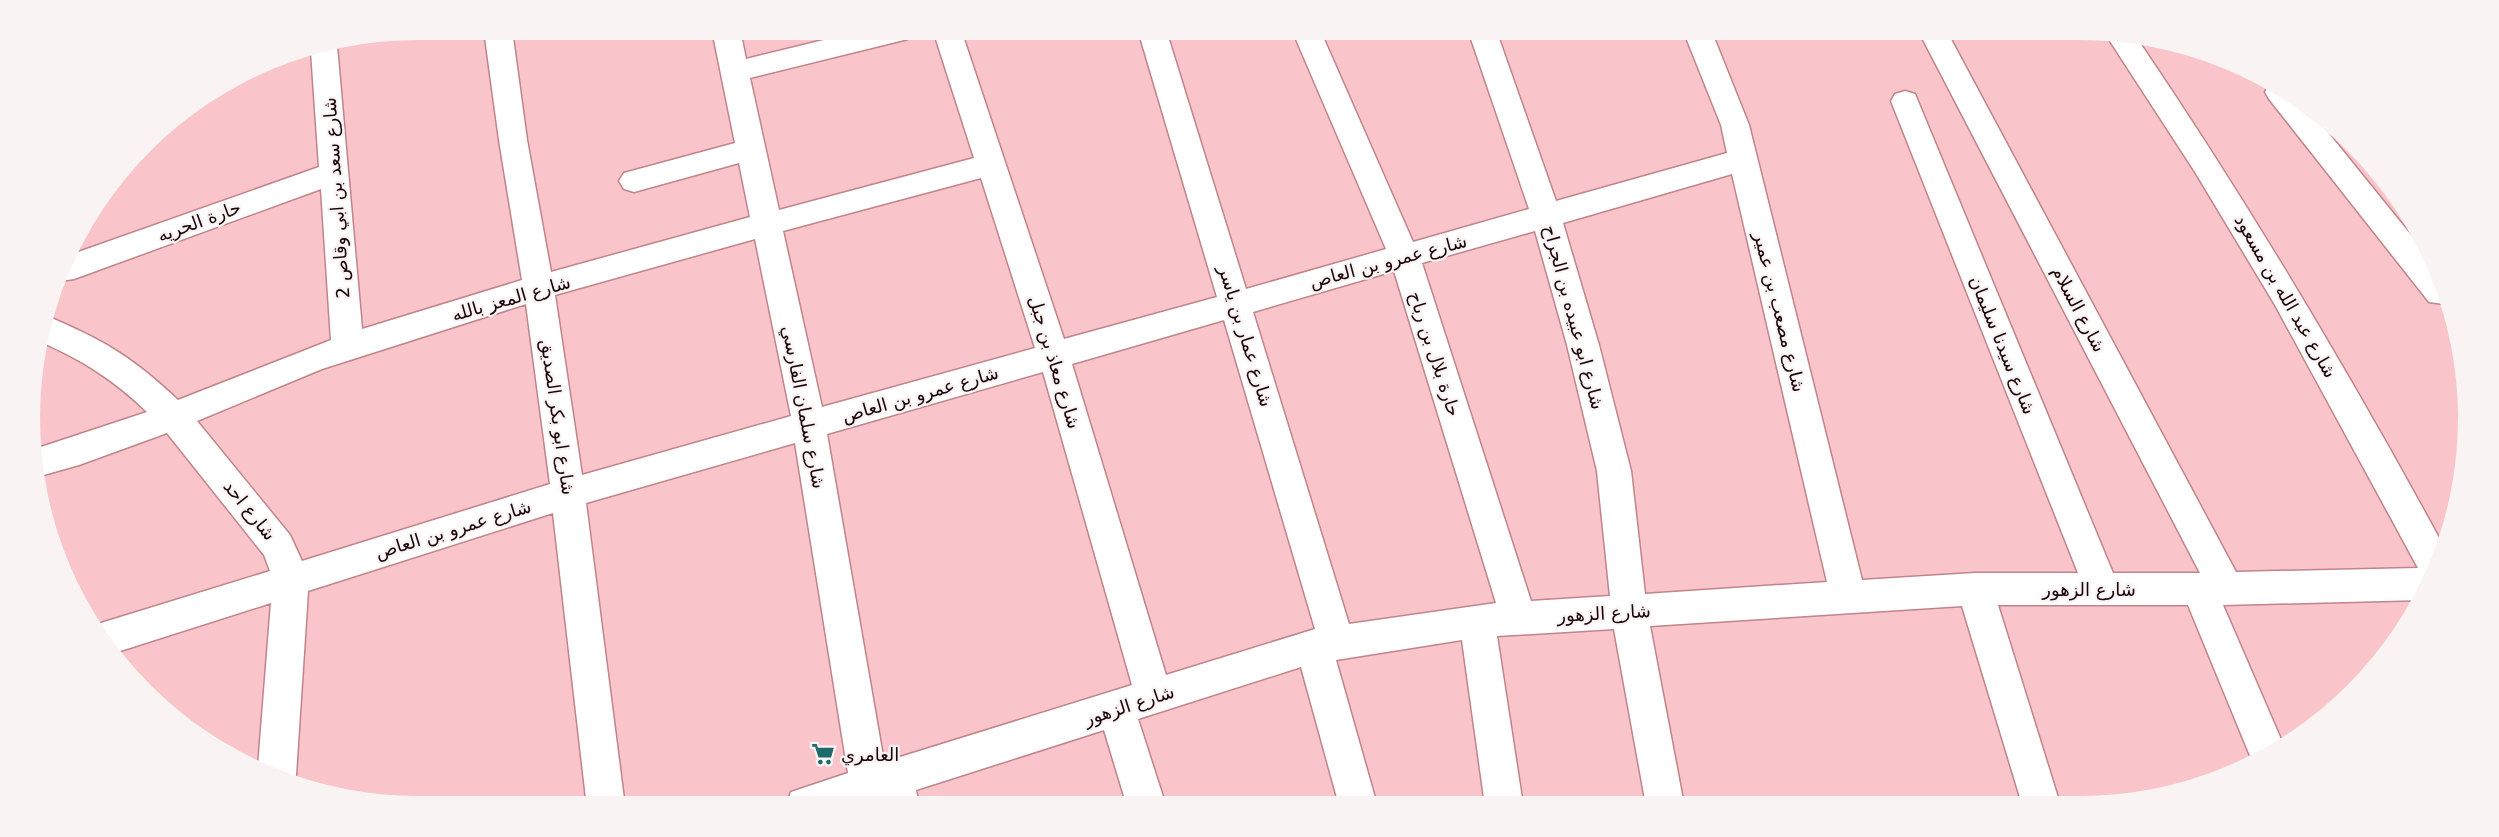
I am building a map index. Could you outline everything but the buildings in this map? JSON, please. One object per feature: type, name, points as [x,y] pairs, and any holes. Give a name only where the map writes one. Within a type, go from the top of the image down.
[{"type":"street","name":"شارع ابو بكر الصديق","points":[[499,40],[504,90],[539,289],[570,493],[605,796]]},
{"type":"street","name":"شارع سلمان الفارسي","points":[[728,40],[888,790]]},
{"type":"street","points":[[735,72],[864,40]]},
{"type":"street","name":"شارع معاذ بن جبل","points":[[950,40],[1054,356],[1154,697]]},
{"type":"street","name":"شارع عمار بن ياسر","points":[[1155,40],[1236,303],[1325,644],[1356,796]]},
{"type":"street","name":"حارة بلال بن رباح","points":[[1310,40],[1405,257],[1519,618]]},
{"type":"street","name":"شارع ابو عبيده بن الجراح","points":[[1485,40],[1547,218],[1614,471],[1629,611],[1663,796]]},
{"type":"street","name":"شارع مصعب بن عمير","points":[[1701,40],[1735,125],[1849,599]]},
{"type":"street","name":"شارع السلام","points":[[1937,40],[2213,589],[2266,748]]},
{"type":"street","name":"شارع عبد الله بن مسعود","points":[[2126,43],[2238,214],[2304,323],[2432,559]]},
{"type":"street","name":"شارع سعد بن ابي وقاص 2","points":[[325,52],[347,347]]},
{"type":"street","name":"شارع سيدنا سليمان","points":[[1905,101],[2102,589]]},
{"type":"street","points":[[2286,101],[2434,286]]},
{"type":"street","points":[[634,181],[753,149]]},
{"type":"street","name":"شارع عمرو بن العاص","points":[[110,637],[570,493],[1236,303],[1547,218],[1743,160]]},
{"type":"street","name":"شارع المعز بالله","points":[[43,461],[172,416],[347,347],[539,289],[992,164]]},
{"type":"street","name":"حارة الحريه","points":[[72,267],[334,173]]},
{"type":"street","name":"شارع احد","points":[[51,332],[94,351],[132,378],[172,416],[278,546],[291,579],[277,769]]},
{"type":"street","name":"شارع الزهور","points":[[857,796],[888,790],[1116,709],[1325,644],[1477,621],[1849,599],[1975,589],[2213,589],[2421,584]]},
{"type":"street","points":[[1975,589],[2040,796]]},
{"type":"street","points":[[1477,621],[1503,796]]},
{"type":"street","points":[[1116,709],[1144,796]]},
{"type":"place","name":"العامري","points":[[823,754]]}]
